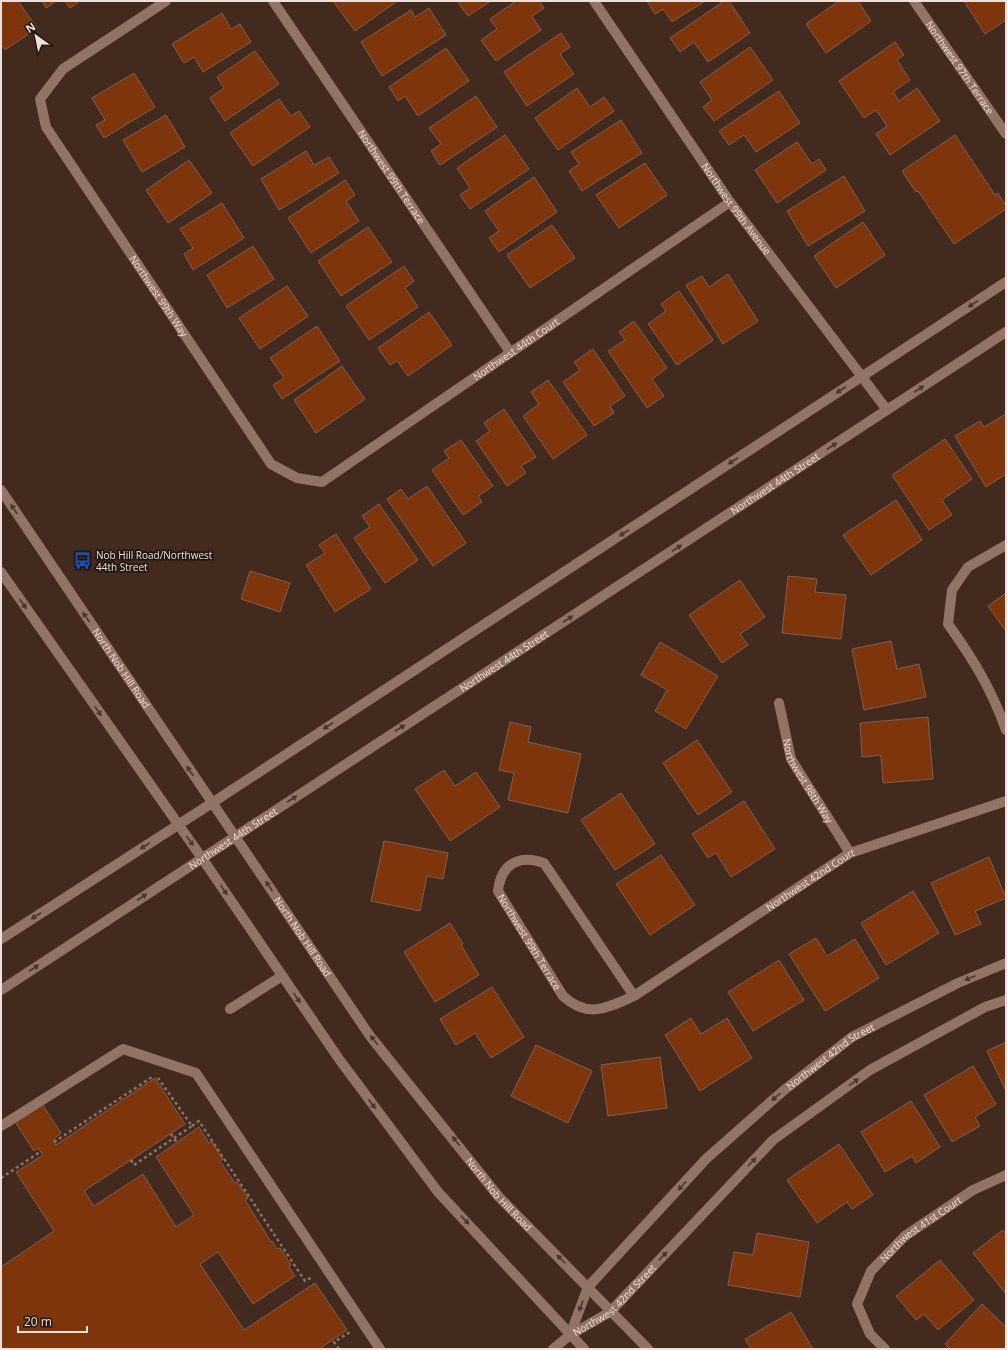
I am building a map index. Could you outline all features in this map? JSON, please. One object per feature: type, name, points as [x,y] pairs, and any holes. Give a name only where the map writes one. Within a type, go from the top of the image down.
[{"type":"street","name":"Northwest 99th Way","points":[[166,1],[63,69],[40,99],[46,127],[271,464],[297,478]]},
{"type":"street","name":"Northwest 99th Terrace","points":[[273,1],[510,352]]},
{"type":"street","name":"Northwest 99th Avenue","points":[[594,1],[730,202],[862,376],[886,410]]},
{"type":"street","name":"Northwest 97th Terrace","points":[[914,1],[1006,134]]},
{"type":"street","name":"Northwest 44th Court","points":[[297,478],[322,482],[730,202]]},
{"type":"street","points":[[1,939],[212,803],[1006,282]]},
{"type":"street","name":"Northwest 44th Street","points":[[1,990],[1006,332]]},
{"type":"street","name":"North Nob Hill Road","points":[[1,490],[370,1036],[499,1197],[588,1287],[610,1312],[648,1349]]},
{"type":"street","points":[[1006,545],[968,566],[952,590],[948,624],[977,665],[996,701],[1006,730]]},
{"type":"street","points":[[1,572],[202,858],[339,1059],[438,1192],[584,1349]]},
{"type":"street","name":"Northwest 98th Way","points":[[779,703],[791,759],[850,853]]},
{"type":"street","name":"Northwest 42nd Court","points":[[634,996],[850,853],[1006,801]]},
{"type":"street","name":"Northwest 99th Terrace","points":[[526,859],[544,863],[634,996],[601,1009],[583,1009],[572,1004],[563,996],[498,891],[502,874],[514,862],[526,859]]},
{"type":"street","name":"Northwest 42nd Street","points":[[570,1335],[588,1287],[706,1159],[783,1091],[852,1037],[958,983],[1006,963]]},
{"type":"street","points":[[230,1009],[282,976]]},
{"type":"street","name":"Northwest 42nd Street","points":[[570,1335],[610,1312],[774,1140],[870,1070],[985,1007],[1006,1000]]},
{"type":"street","points":[[1,1126],[123,1049],[196,1073],[380,1349]]},
{"type":"street","name":"Northwest 41st Court","points":[[885,1349],[870,1334],[857,1304],[872,1271],[905,1236],[973,1190],[1006,1175]]},
{"type":"street","points":[[553,1349],[570,1335]]},
{"type":"path","points":[[54,1142],[156,1074],[192,1126]]},
{"type":"path","points":[[131,1160],[134,1165],[199,1121],[305,1281],[316,1274]]},
{"type":"path","points":[[171,1134],[177,1143]]},
{"type":"path","points":[[1,1178],[40,1152]]},
{"type":"path","points":[[339,1349],[334,1342],[352,1331],[348,1326]]},
{"type":"building","points":[[1,1],[18,1],[37,28],[5,50],[1,44]]},
{"type":"building","points":[[42,1],[56,1],[46,8]]},
{"type":"building","points":[[65,1],[80,1],[70,8]]},
{"type":"building","points":[[333,1],[397,1],[355,31]]},
{"type":"building","points":[[457,1],[491,1],[468,16]]},
{"type":"building","points":[[516,1],[539,1],[544,8],[532,16],[541,30],[496,61],[481,40],[497,29],[490,19]]},
{"type":"building","points":[[647,1],[705,1],[672,22],[663,9],[655,14]]},
{"type":"building","points":[[724,1],[729,1],[750,33],[708,62],[694,42],[680,52],[670,38]]},
{"type":"building","points":[[839,1],[858,1],[871,21],[826,53],[806,24]]},
{"type":"building","points":[[964,1],[1006,1],[1006,20],[985,34]]},
{"type":"building","points":[[429,8],[446,35],[382,76],[361,42],[411,10],[415,17]]},
{"type":"building","points":[[222,13],[231,29],[240,24],[251,42],[203,72],[194,57],[184,63],[172,44]]},
{"type":"building","points":[[561,33],[570,47],[560,54],[574,74],[527,106],[504,72]]},
{"type":"building","points":[[895,42],[904,55],[897,60],[910,80],[893,92],[899,101],[917,88],[940,121],[890,155],[876,134],[887,126],[876,110],[864,118],[839,81]]},
{"type":"building","points":[[750,47],[773,80],[714,121],[703,107],[712,100],[700,82]]},
{"type":"building","points":[[446,48],[469,81],[418,116],[405,96],[398,101],[389,87]]},
{"type":"building","points":[[255,51],[279,84],[225,121],[210,98],[224,88],[217,77]]},
{"type":"building","points":[[134,73],[155,107],[104,138],[96,125],[105,120],[92,98]]},
{"type":"building","points":[[577,88],[590,107],[604,97],[614,111],[558,150],[535,118]]},
{"type":"building","points":[[779,91],[800,123],[756,152],[744,135],[729,145],[719,131]]},
{"type":"building","points":[[476,96],[497,127],[440,165],[431,151],[441,144],[429,128]]},
{"type":"building","points":[[279,99],[291,116],[299,111],[310,127],[253,166],[230,133]]},
{"type":"building","points":[[166,115],[185,147],[142,172],[123,140]]},
{"type":"building","points":[[621,120],[642,153],[582,191],[569,171],[579,164],[571,152]]},
{"type":"building","points":[[505,135],[529,169],[470,209],[460,195],[470,188],[457,168]]},
{"type":"building","points":[[955,135],[995,195],[998,193],[1006,206],[1006,209],[954,244],[918,191],[916,192],[902,171]]},
{"type":"building","points":[[797,142],[812,164],[819,159],[826,170],[777,203],[755,170]]},
{"type":"building","points":[[306,151],[314,165],[329,157],[339,173],[279,210],[261,179]]},
{"type":"building","points":[[189,160],[212,193],[168,223],[146,190]]},
{"type":"building","points":[[645,163],[667,195],[619,228],[596,195]]},
{"type":"building","points":[[844,176],[865,211],[808,246],[787,211]]},
{"type":"building","points":[[534,177],[557,212],[499,252],[489,238],[499,231],[485,211]]},
{"type":"building","points":[[345,180],[355,195],[346,201],[359,221],[311,253],[288,218]]},
{"type":"building","points":[[222,203],[244,238],[193,270],[184,254],[193,248],[180,229]]},
{"type":"building","points":[[863,222],[885,255],[836,288],[814,256]]},
{"type":"building","points":[[552,225],[575,258],[530,288],[507,255]]},
{"type":"building","points":[[368,227],[392,262],[341,296],[318,261]]},
{"type":"building","points":[[253,246],[274,279],[227,308],[207,275]]},
{"type":"building","points":[[404,266],[414,281],[405,288],[418,307],[369,340],[346,306]]},
{"type":"building","points":[[728,274],[758,321],[723,344],[686,285],[702,276],[709,287]]},
{"type":"building","points":[[287,286],[308,316],[260,349],[239,318]]},
{"type":"building","points":[[679,291],[713,340],[677,365],[648,324],[666,311],[661,304]]},
{"type":"building","points":[[429,312],[452,345],[408,376],[397,361],[390,365],[378,348]]},
{"type":"building","points":[[634,321],[667,368],[652,379],[664,396],[647,408],[608,351],[625,340],[619,332]]},
{"type":"building","points":[[317,326],[340,361],[282,399],[273,385],[284,378],[270,358]]},
{"type":"building","points":[[593,349],[625,396],[610,406],[614,413],[594,426],[563,382],[580,370],[574,362]]},
{"type":"building","points":[[342,366],[365,399],[316,433],[294,400]]},
{"type":"building","points":[[548,380],[587,435],[553,459],[523,416],[539,404],[531,392]]},
{"type":"building","points":[[504,409],[536,457],[521,466],[526,473],[507,486],[476,441],[490,431],[484,423]]},
{"type":"building","points":[[1006,414],[1006,474],[986,487],[955,436],[980,421],[984,427]]},
{"type":"building","points":[[945,439],[972,479],[942,500],[952,515],[929,530],[892,475]]},
{"type":"building","points":[[461,440],[493,486],[478,496],[482,502],[463,515],[432,470],[449,458],[444,451]]},
{"type":"building","points":[[427,486],[466,543],[433,566],[387,499],[401,489],[408,499]]},
{"type":"building","points":[[896,500],[922,540],[871,575],[843,535]]},
{"type":"building","points":[[379,504],[418,560],[385,583],[354,538],[370,527],[362,516]]},
{"type":"building","points":[[336,534],[371,589],[335,612],[306,565],[325,553],[319,545]]},
{"type":"building","points":[[250,571],[290,583],[280,612],[241,599]]},
{"type":"building","points":[[788,576],[817,579],[815,592],[846,595],[841,639],[782,633]]},
{"type":"building","points":[[740,580],[765,617],[740,634],[748,645],[722,663],[689,615]]},
{"type":"building","points":[[1006,593],[1006,629],[1005,630],[988,606]]},
{"type":"building","points":[[891,641],[897,669],[919,664],[926,697],[864,710],[852,649]]},
{"type":"building","points":[[660,642],[718,676],[686,729],[655,711],[667,690],[641,675]]},
{"type":"building","points":[[928,717],[933,779],[883,783],[881,755],[862,757],[860,723]]},
{"type":"building","points":[[510,722],[531,727],[528,742],[581,754],[568,813],[508,800],[514,773],[499,770]]},
{"type":"building","points":[[697,740],[732,792],[698,815],[663,763]]},
{"type":"building","points":[[444,770],[455,786],[476,772],[500,807],[450,841],[415,789]]},
{"type":"building","points":[[621,793],[655,844],[615,870],[581,820]]},
{"type":"building","points":[[744,801],[775,849],[731,877],[716,853],[708,858],[692,834]]},
{"type":"building","points":[[384,841],[448,853],[443,879],[427,876],[420,911],[371,901]]},
{"type":"building","points":[[661,855],[695,905],[650,935],[616,884]]},
{"type":"building","points":[[989,857],[1006,898],[975,911],[981,924],[955,935],[931,883]]},
{"type":"building","points":[[913,891],[939,933],[886,965],[861,923]]},
{"type":"building","points":[[450,923],[479,975],[435,1002],[404,952]]},
{"type":"building","points":[[816,938],[827,956],[855,939],[879,978],[825,1011],[789,954]]},
{"type":"building","points":[[779,960],[804,1000],[753,1031],[728,992]]},
{"type":"building","points":[[492,987],[524,1037],[491,1058],[475,1033],[456,1045],[440,1019]]},
{"type":"building","points":[[691,1018],[701,1034],[727,1018],[752,1058],[700,1091],[665,1035]]},
{"type":"building","points":[[1006,1042],[1006,1091],[987,1051]]},
{"type":"building","points":[[536,1045],[592,1071],[568,1123],[511,1096]]},
{"type":"building","points":[[660,1057],[667,1108],[608,1116],[601,1065]]},
{"type":"building","points":[[973,1066],[996,1104],[975,1117],[980,1126],[952,1142],[924,1095]]},
{"type":"building","points":[[155,1078],[185,1124],[84,1191],[94,1206],[143,1174],[176,1227],[194,1215],[156,1157],[199,1127],[209,1143],[212,1142],[223,1159],[220,1161],[235,1183],[237,1182],[248,1198],[245,1200],[271,1242],[272,1241],[277,1249],[280,1248],[291,1265],[289,1267],[295,1276],[253,1304],[218,1252],[200,1264],[244,1330],[315,1283],[347,1330],[319,1349],[1,1349],[1,1267],[54,1231],[16,1172],[43,1155],[38,1148],[34,1151],[15,1122],[42,1104],[61,1133],[53,1140],[56,1145]]},
{"type":"building","points":[[911,1101],[940,1147],[916,1163],[912,1156],[885,1172],[861,1132]]},
{"type":"building","points":[[839,1144],[873,1195],[852,1209],[847,1202],[817,1223],[787,1180]]},
{"type":"building","points":[[1003,1230],[1006,1234],[1006,1294],[973,1253]]},
{"type":"building","points":[[757,1233],[809,1242],[800,1297],[728,1285],[734,1252],[753,1255]]},
{"type":"building","points":[[940,1260],[974,1300],[938,1330],[924,1314],[916,1320],[896,1296]]},
{"type":"building","points":[[982,1304],[1006,1327],[1006,1349],[950,1349],[945,1344]]},
{"type":"building","points":[[791,1312],[813,1349],[751,1349],[745,1339]]},
{"type":"place","name":"Nob Hill Road/Northwest 44th Street","points":[[83,561]]}]
